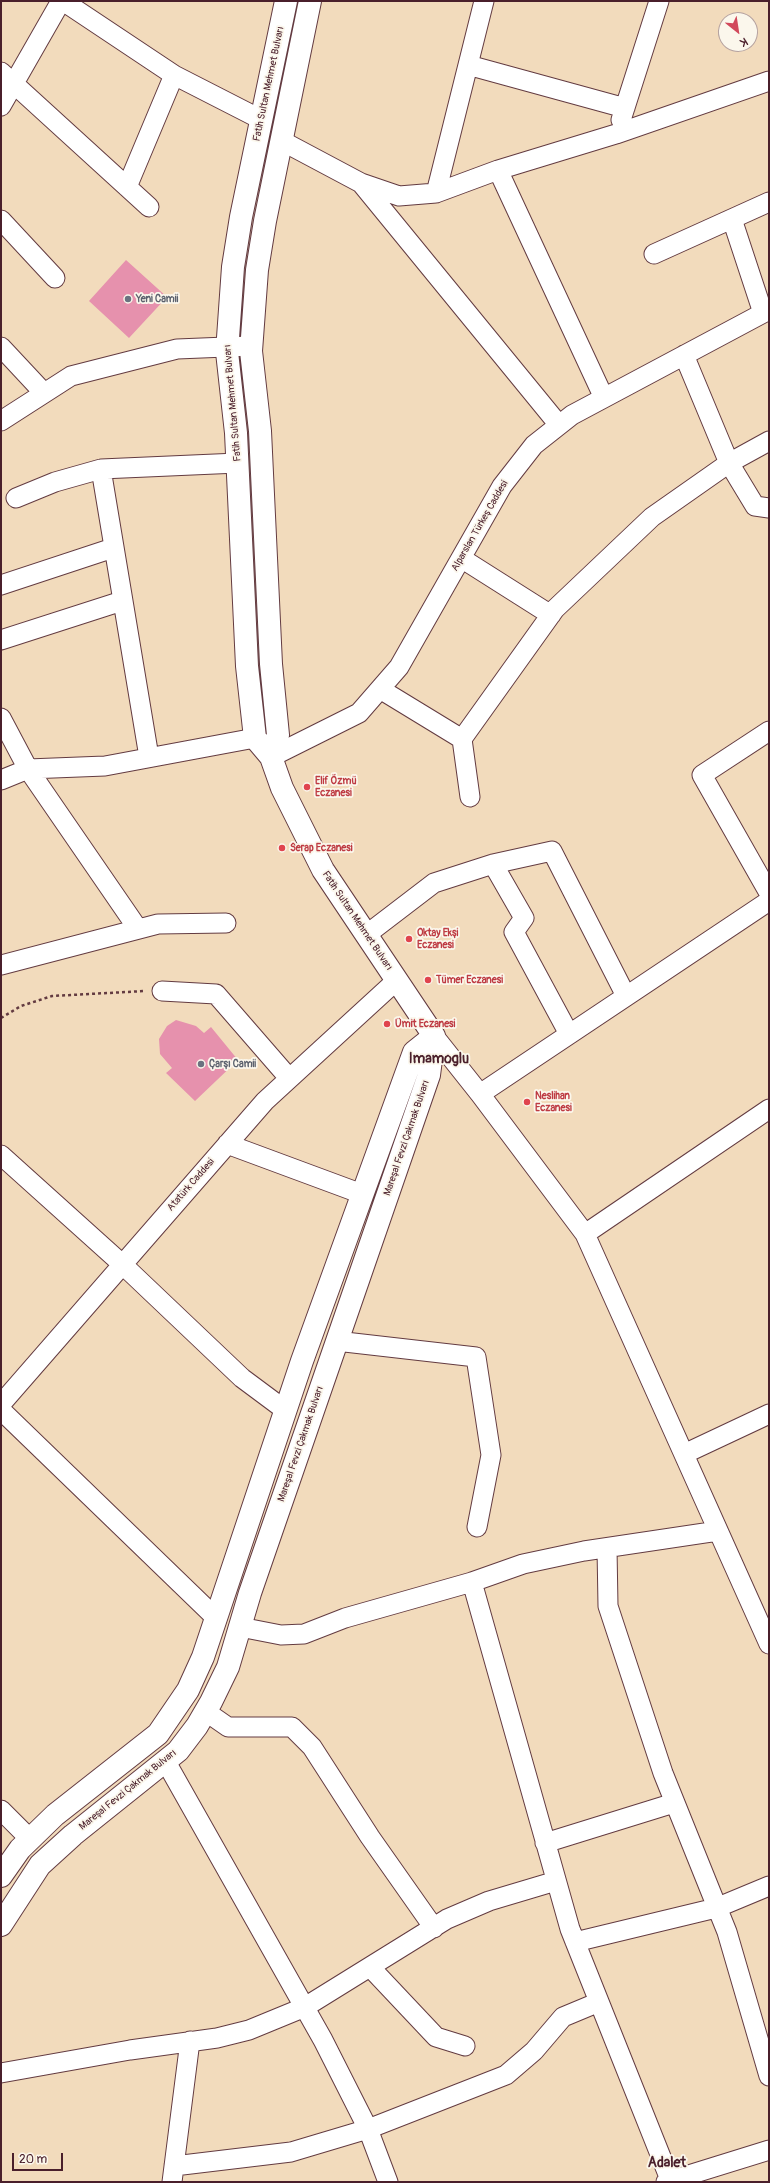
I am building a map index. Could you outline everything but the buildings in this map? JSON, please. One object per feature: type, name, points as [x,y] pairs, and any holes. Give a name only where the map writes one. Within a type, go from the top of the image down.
[{"type":"main road","name":"Fatih Sultan Mehmet Bulvarı","points":[[286,1],[241,217],[233,267],[227,346],[238,463],[247,666],[255,738],[271,757],[282,788],[323,870],[360,928],[434,1036]]},
{"type":"main road","points":[[271,757],[278,735],[271,664],[260,431],[251,346],[257,270],[265,221],[310,1]]},
{"type":"main road","points":[[1,1876],[20,1849],[55,1815],[158,1734],[188,1690],[203,1657],[285,1410],[414,1052],[434,1036]]},
{"type":"main road","name":"Mareşal Fevzi Çakmak Bulvarı","points":[[1,1925],[40,1865],[73,1835],[178,1751],[205,1711],[228,1667],[336,1341],[429,1075],[434,1036]]},
{"type":"street","points":[[1,106],[7,78],[62,1],[82,6],[174,75],[262,120]]},
{"type":"street","points":[[436,194],[484,1]]},
{"type":"street","points":[[616,134],[659,1]]},
{"type":"street","points":[[468,65],[625,108]]},
{"type":"street","points":[[127,187],[174,75]]},
{"type":"street","points":[[7,78],[149,207]]},
{"type":"street","points":[[282,141],[361,183],[399,196],[436,194],[498,170],[616,134],[769,81]]},
{"type":"street","points":[[498,170],[604,398]]},
{"type":"street","points":[[361,183],[559,425]]},
{"type":"street","points":[[654,254],[769,202]]},
{"type":"street","points":[[732,219],[766,312]]},
{"type":"street","points":[[1,220],[55,278]]},
{"type":"street","name":"Alparslan Türkeş Caddesi","points":[[271,757],[359,713],[400,667],[502,486],[534,445],[572,415],[766,312]]},
{"type":"street","points":[[1,421],[71,376],[177,349],[251,346]]},
{"type":"street","points":[[1,347],[44,393]]},
{"type":"street","points":[[684,355],[729,463],[755,506],[769,508]]},
{"type":"street","points":[[470,797],[462,739],[551,615],[652,517],[729,463],[769,441]]},
{"type":"street","points":[[16,498],[55,482],[101,469],[238,463]]},
{"type":"street","points":[[101,469],[148,757]]},
{"type":"street","points":[[1,585],[113,548]]},
{"type":"street","points":[[461,558],[551,615]]},
{"type":"street","points":[[1,640],[122,601]]},
{"type":"street","points":[[380,689],[462,739]]},
{"type":"street","points":[[1,718],[28,769],[138,930]]},
{"type":"street","points":[[769,731],[702,775],[769,893]]},
{"type":"street","points":[[1,780],[28,769],[105,766],[255,738]]},
{"type":"street","points":[[360,928],[434,883],[493,864],[552,851],[626,996]]},
{"type":"street","points":[[493,864],[524,918],[514,932],[569,1034]]},
{"type":"street","points":[[480,1094],[769,901]]},
{"type":"street","points":[[1,965],[158,924],[226,923]]},
{"type":"street","name":"Atatürk Caddesi","points":[[1,1404],[265,1101],[397,980]]},
{"type":"street","points":[[162,991],[216,994],[289,1078]]},
{"type":"street","points":[[434,1036],[480,1094],[585,1234],[769,1644]]},
{"type":"street","points":[[585,1234],[769,1109]]},
{"type":"street","points":[[227,1144],[362,1194]]},
{"type":"street","points":[[1,1155],[122,1264],[242,1378],[285,1410]]},
{"type":"street","points":[[336,1341],[476,1357],[491,1455],[477,1527]]},
{"type":"street","points":[[1,1410],[216,1618]]},
{"type":"street","points":[[684,1454],[769,1414]]},
{"type":"street","points":[[240,1627],[281,1636],[304,1634],[345,1618],[472,1582],[523,1564],[606,1548],[718,1531]]},
{"type":"street","points":[[606,1548],[608,1606],[674,1803],[727,1932],[769,2076]]},
{"type":"street","points":[[472,1582],[545,1843],[575,1942],[669,2182],[769,2150]]},
{"type":"street","points":[[205,1711],[228,1727],[292,1727],[312,1747],[370,1837],[434,1928]]},
{"type":"street","points":[[166,1762],[304,2007],[368,2129],[388,2182]]},
{"type":"street","points":[[545,1843],[674,1803]]},
{"type":"street","points":[[1,1810],[30,1839]]},
{"type":"street","points":[[1,2073],[190,2041],[217,2038],[248,2030],[304,2007],[447,1919],[489,1901],[556,1881]]},
{"type":"street","points":[[575,1942],[716,1908],[769,1886]]},
{"type":"street","points":[[370,1967],[436,2036],[465,2046]]},
{"type":"street","points":[[190,2041],[173,2174],[291,2152],[368,2129],[506,2074],[534,2051],[563,2017],[599,2002]]},
{"type":"path","points":[[2,1017],[21,1006],[52,996],[90,993],[162,991]]},
{"type":"place","name":"Yeni Camii","points":[[128,299]]},
{"type":"place","name":"Elif Özmü Eczanesi","points":[[307,787]]},
{"type":"place","name":"Serap Eczanesi","points":[[282,848]]},
{"type":"place","name":"Oktay Ekşi Eczanesi","points":[[409,939]]},
{"type":"place","name":"Tümer Eczanesi","points":[[428,980]]},
{"type":"place","name":"Ümit Eczanesi","points":[[387,1024]]},
{"type":"place","name":"Çarşı Camii","points":[[201,1064]]},
{"type":"place","name":"Neslihan Eczanesi","points":[[527,1102]]},
{"type":"district","name":"Imamoglu","points":[[439,1059]]},
{"type":"district","name":"Adalet","points":[[667,2163]]}]
